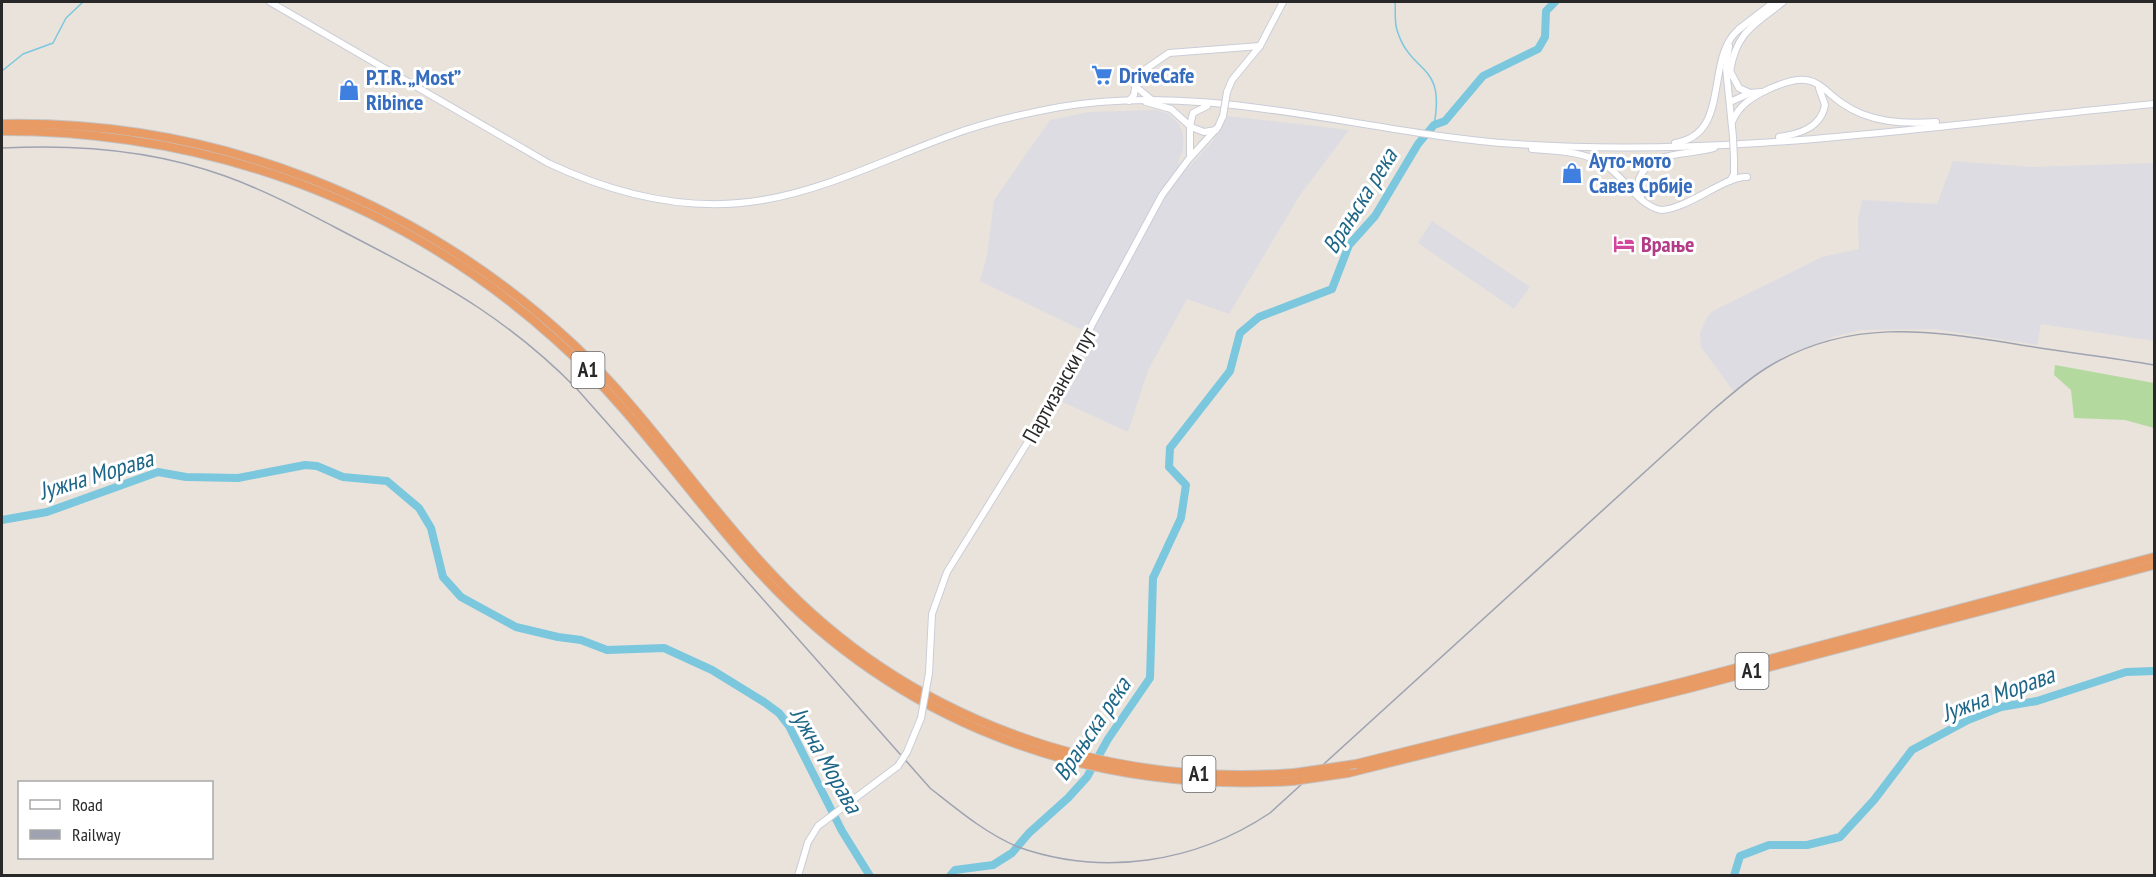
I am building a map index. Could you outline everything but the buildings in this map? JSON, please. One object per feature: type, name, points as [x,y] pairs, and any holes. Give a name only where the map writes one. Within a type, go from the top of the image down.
[{"type":"highway","name":"A1","points":[[2,124],[75,124],[114,128],[211,147],[332,186],[404,221],[471,262],[512,291],[577,348],[646,423],[772,575],[841,639],[885,671],[953,710],[1087,761]]},
{"type":"highway","name":"A1","points":[[2,131],[100,135],[187,149],[313,188],[406,232],[477,275],[525,313],[576,359],[642,431],[749,561],[782,596],[837,647],[880,678],[937,710],[1032,750],[1105,765],[1241,776],[1293,777],[1348,774],[1690,688],[2154,565]]},
{"type":"highway","name":"A1","points":[[1293,777],[1356,764],[1687,681],[2154,556]]},
{"type":"main road","points":[[270,2],[548,163],[606,187],[666,201],[713,204],[753,201],[798,192],[955,133],[1020,114],[1073,105],[1142,100],[1213,104],[1427,134],[1517,144],[1589,157],[1611,169],[1647,204],[1658,210],[1668,209],[1738,177],[1747,177]]},
{"type":"main road","name":"Партизански пут","points":[[798,876],[809,839],[823,821],[898,766],[907,752],[921,718],[929,673],[932,614],[950,566],[1037,426],[1157,203],[1188,160],[1216,129],[1223,116],[1230,83],[1260,46],[1283,2]]},
{"type":"main road","points":[[1636,148],[1682,142],[1701,128],[1714,104],[1722,52],[1731,37],[1774,2]]},
{"type":"main road","points":[[1750,93],[1739,87],[1729,73],[1732,56],[1740,38],[1783,2]]},
{"type":"main road","points":[[1728,183],[1734,174],[1735,160],[1728,47],[1742,27]]},
{"type":"main road","points":[[1129,101],[1134,94],[1137,75],[1166,54],[1260,46]]},
{"type":"main road","points":[[1232,50],[1240,52],[1248,60]]},
{"type":"main road","points":[[1732,122],[1742,106],[1764,91],[1794,78],[1816,83],[1864,114],[1891,121],[1938,122],[1944,125]]},
{"type":"main road","points":[[1767,142],[1803,132],[1819,120],[1825,110],[1825,100],[1816,83]]},
{"type":"main road","points":[[1134,85],[1141,93],[1154,100]]},
{"type":"main road","points":[[1730,102],[1750,93],[1764,91]]},
{"type":"main road","points":[[1142,100],[1171,109],[1190,126],[1204,132],[1216,129]]},
{"type":"main road","points":[[1188,160],[1192,142],[1191,117],[1196,110],[1213,104]]},
{"type":"main road","points":[[1517,144],[1636,148],[1719,146],[2154,104]]},
{"type":"main road","points":[[1647,204],[1641,197],[1638,185],[1642,172],[1648,166],[1664,158],[1719,146]]},
{"type":"shaded area","points":[[1155,110],[1167,113],[1179,124],[1183,135],[1183,149],[1178,163],[1186,170],[1212,142],[1228,116],[1349,130],[1300,195],[1229,314],[1187,299],[1148,370],[1128,432],[1052,397],[1088,333],[980,281],[987,256],[994,200],[1050,120],[1089,112]]},
{"type":"shaded area","points":[[1953,161],[2032,167],[2154,163],[2154,341],[2041,324],[2037,345],[1934,329],[1861,330],[1836,336],[1787,355],[1759,372],[1734,392],[1701,347],[1700,333],[1707,317],[1713,311],[1822,257],[1859,249],[1858,221],[1862,200],[1937,204]]},
{"type":"shaded area","points":[[1432,221],[1530,287],[1514,309],[1418,243]]},
{"type":"green space","points":[[2055,365],[2154,383],[2154,428],[2125,420],[2074,418],[2071,390],[2054,375]]},
{"type":"waterway","points":[[2,71],[23,54],[53,43],[66,18],[83,2]]},
{"type":"waterway","points":[[1395,2],[1396,26],[1403,45],[1431,79],[1435,90],[1434,125]]},
{"type":"waterway","name":"Врањска река","points":[[950,876],[955,870],[993,865],[1012,853],[1029,833],[1068,798],[1087,777],[1108,739],[1150,678],[1153,578],[1181,518],[1186,485],[1169,467],[1170,448],[1230,371],[1240,333],[1259,317],[1332,289],[1349,245],[1375,216],[1418,144],[1434,125],[1445,121],[1483,76],[1538,49],[1545,37],[1546,11],[1555,2]]},
{"type":"waterway","name":"Јужна Морава","points":[[2,520],[47,512],[158,472],[186,477],[238,478],[305,465],[317,466],[343,477],[387,481],[419,508],[431,528],[443,577],[461,597],[516,627],[581,640],[607,650],[664,648],[712,670],[779,713],[789,726],[842,831],[870,876]]},
{"type":"waterway","name":"Јужна Морава","points":[[1734,876],[1740,856],[1769,845],[1807,845],[1840,837],[1874,800],[1912,750],[1968,720],[2001,707],[2037,701],[2126,672],[2154,671]]},
{"type":"railway","points":[[2,148],[58,147],[115,151],[171,160],[225,176],[316,217],[427,276],[479,308],[528,345],[577,389],[930,788],[994,835],[1018,847],[1050,856],[1083,861],[1115,863],[1180,854],[1211,844],[1270,813],[1714,409],[1768,367],[1798,351],[1858,334],[1920,332],[1983,339],[2154,365]]},
{"type":"place","name":"DriveCafe","points":[[1102,75]]},
{"type":"place","name":"P.T.R. „Most” Ribince","points":[[349,90]]},
{"type":"place","name":"Ауто-мото Савез Србије","points":[[1572,173]]},
{"type":"place","name":"Врање","points":[[1624,244]]}]
